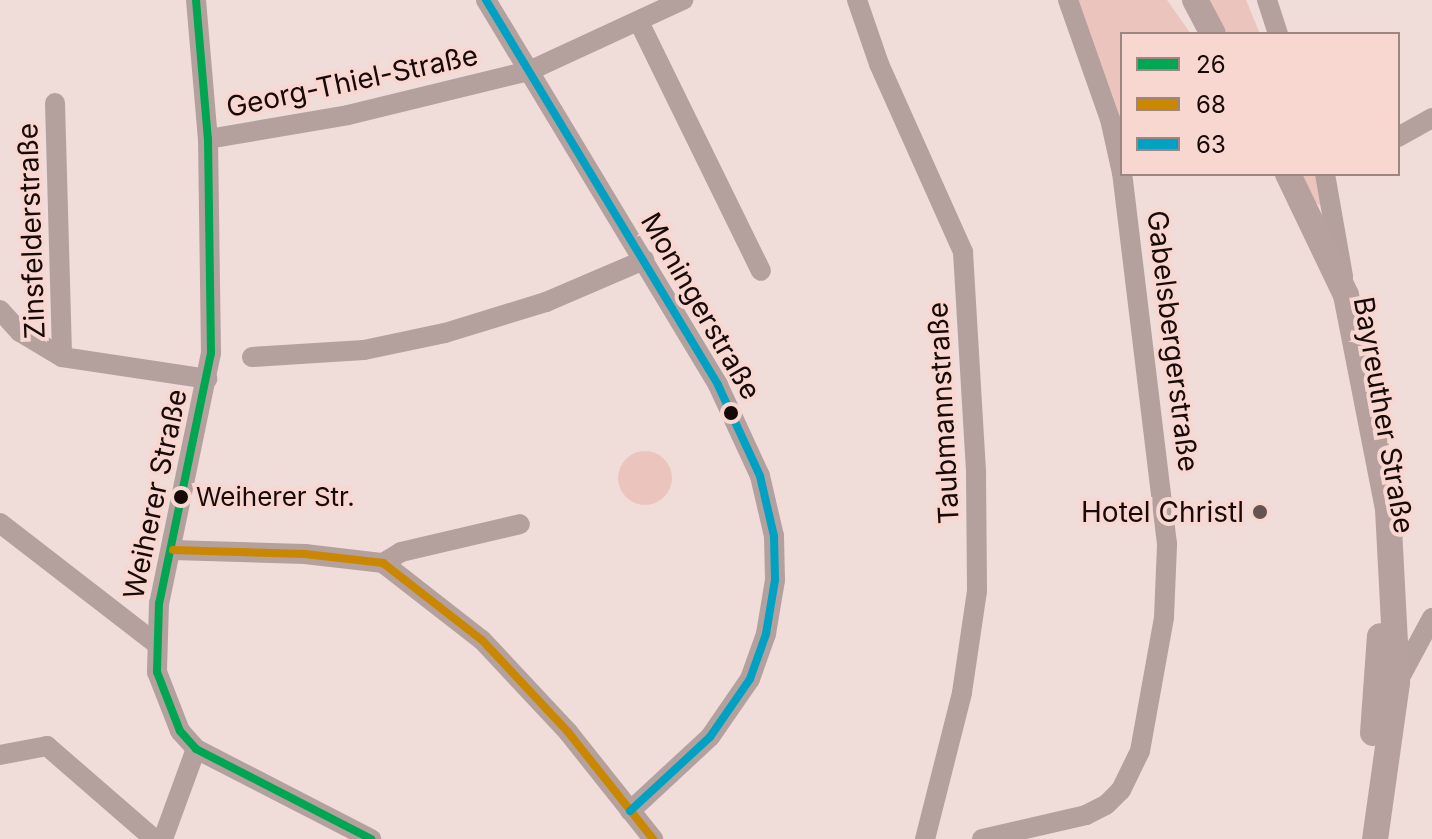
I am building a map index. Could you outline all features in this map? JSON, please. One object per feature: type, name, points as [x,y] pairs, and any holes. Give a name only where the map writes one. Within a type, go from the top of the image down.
[{"type":"main road","points":[[1195,0],[1212,32]]},
{"type":"main road","name":"Bayreuther Straße","points":[[1289,176],[1346,295],[1388,509],[1397,683],[1375,839]]},
{"type":"main road","name":"Bayreuther Straße","points":[[1320,242],[1356,409],[1374,524],[1380,649],[1357,839]]},
{"type":"street","name":"Weiherer Straße","points":[[196,0],[208,139],[207,379],[155,643],[167,705],[196,749],[371,839]]},
{"type":"street","name":"Moningerstraße","points":[[486,0],[718,385],[760,476],[774,536],[775,580],[766,634],[750,679],[729,714],[681,768],[630,811]]},
{"type":"street","name":"Taubmannstraße","points":[[857,0],[879,64],[963,252],[976,474],[977,591],[962,693],[925,839]]},
{"type":"street","name":"Gabelsbergerstraße","points":[[1068,0],[1110,119],[1120,164]]},
{"type":"street","points":[[1267,0],[1277,32]]},
{"type":"street","name":"Georg-Thiel-Straße","points":[[208,139],[348,115],[529,71],[679,1]]},
{"type":"street","points":[[639,22],[761,271]]},
{"type":"street","name":"Zinsfelderstraße","points":[[55,103],[62,357]]},
{"type":"street","points":[[1400,136],[1432,118]]},
{"type":"street","name":"Gabelsbergerstraße","points":[[982,839],[1086,815],[1106,805],[1121,790],[1140,751],[1164,617],[1167,544],[1148,354],[1122,176]]},
{"type":"street","name":"Bayreuther Straße","points":[[1325,176],[1346,295]]},
{"type":"street","points":[[252,357],[364,350],[469,327],[546,302],[644,260]]},
{"type":"street","points":[[0,310],[20,332],[62,357],[207,379]]},
{"type":"street","points":[[0,523],[155,643]]},
{"type":"street","points":[[383,563],[401,552],[520,524]]},
{"type":"street","points":[[173,550],[305,554],[383,563],[482,640],[568,732],[653,839]]},
{"type":"street","points":[[1397,683],[1432,618]]},
{"type":"street","points":[[0,755],[47,746],[154,839]]},
{"type":"street","points":[[163,839],[196,749]]},
{"type":"shaded area","points":[[1069,0],[1167,0],[1190,32],[1120,32],[1120,148]]},
{"type":"shaded area","points":[[1208,0],[1246,0],[1259,32],[1224,32]]},
{"type":"shaded area","points":[[1301,176],[1319,176],[1322,207],[1314,202]]},
{"type":"shaded area","points":[[645,451],[664,459],[672,478],[664,497],[645,505],[626,497],[618,478],[626,459]]},
{"type":"transit line","name":"26","points":[[196,0],[208,139],[211,353],[159,603],[157,672],[180,731],[196,749],[371,839]]},
{"type":"transit line","name":"63","points":[[486,0],[718,385],[760,476],[774,536],[775,580],[766,634],[750,679],[710,737],[630,811]]},
{"type":"transit line","name":"68","points":[[173,550],[305,554],[383,563],[482,640],[568,732],[653,839]]},
{"type":"place","name":"Weiherer Str.","points":[[181,497]]},
{"type":"place","name":"Hotel Christl","points":[[1260,512]]}]
